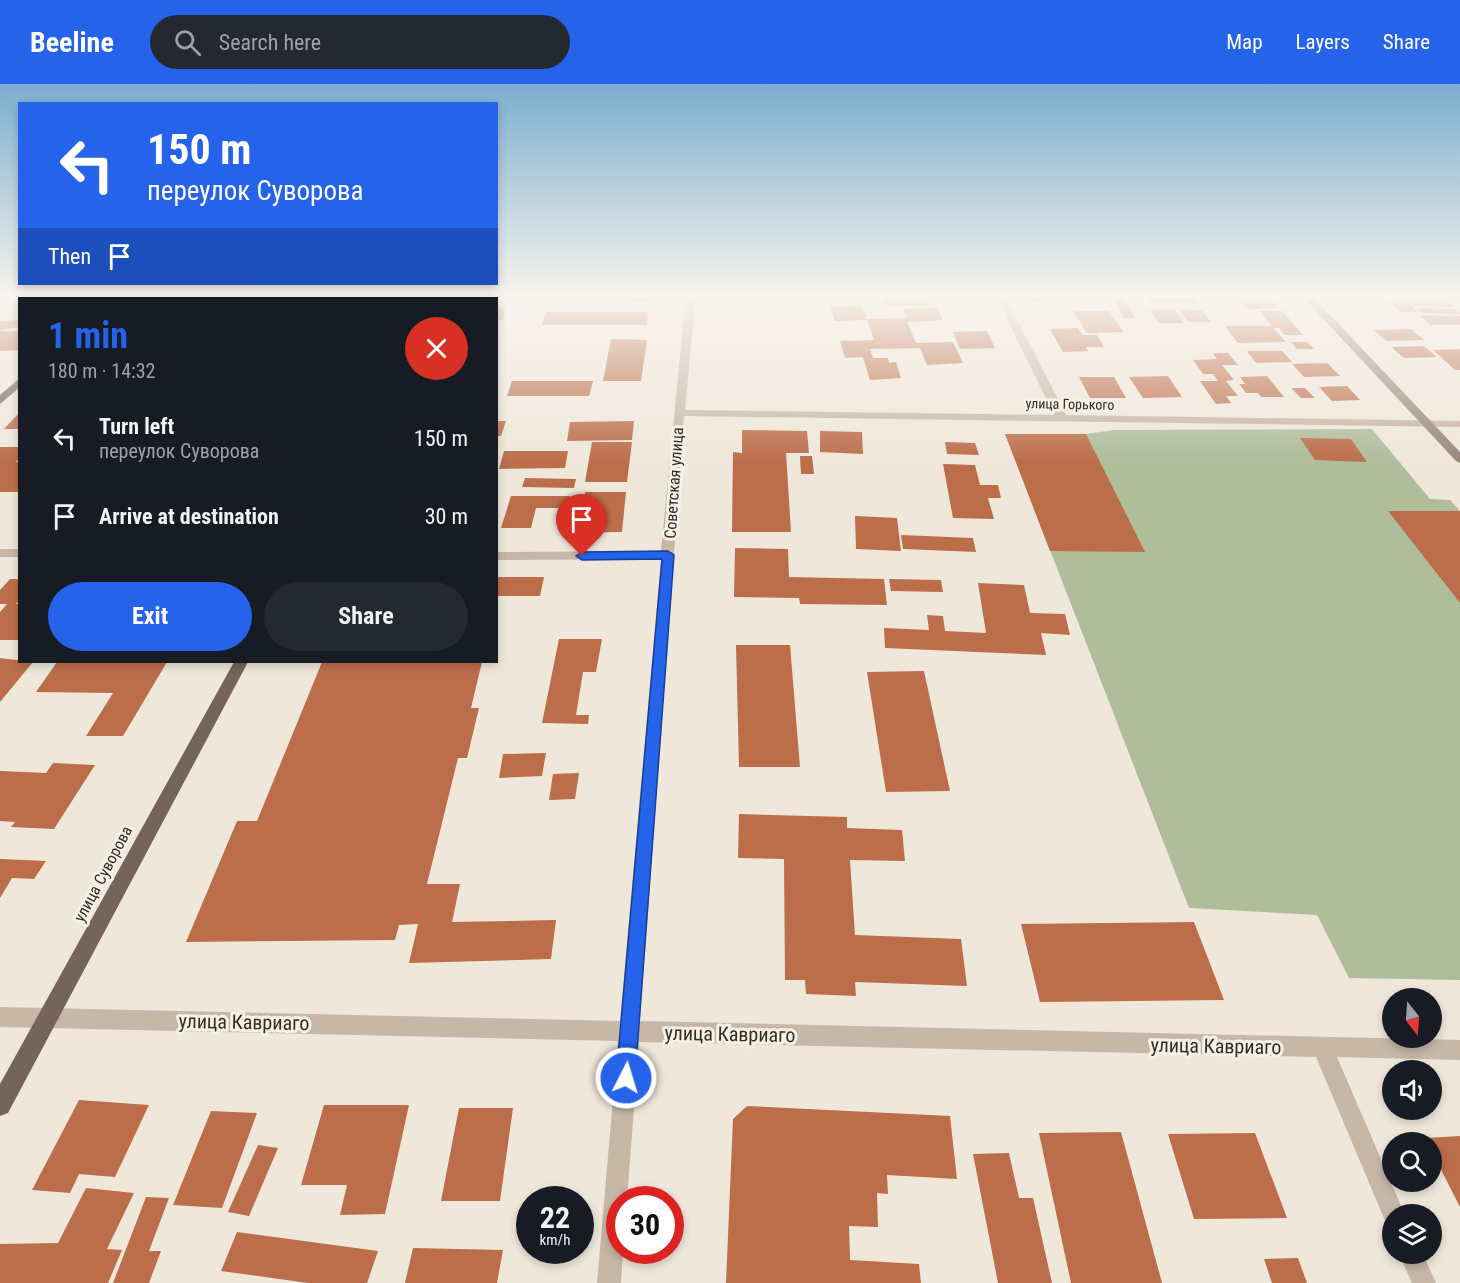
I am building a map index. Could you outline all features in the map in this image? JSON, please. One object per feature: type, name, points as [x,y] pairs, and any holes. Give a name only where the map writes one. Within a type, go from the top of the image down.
[{"type":"main road","points":[[1358,350],[1460,459]]},
{"type":"main road","points":[[0,401],[18,383]]},
{"type":"main road","name":"улица Суворова","points":[[0,1105],[240,663]]},
{"type":"street","name":"Советская улица","points":[[609,1283],[685,350]]},
{"type":"street","points":[[1028,350],[1062,419]]},
{"type":"street","name":"улица Горького","points":[[679,413],[1460,424]]},
{"type":"street","points":[[0,553],[18,553]]},
{"type":"street","points":[[498,556],[668,555]]},
{"type":"street","name":"улица Кавриаго","points":[[0,1017],[1460,1050]]},
{"type":"street","points":[[1322,1048],[1389,1204]]},
{"type":"street","points":[[1415,1264],[1424,1283]]},
{"type":"green space","points":[[1372,429],[1430,499],[1450,500],[1460,511],[1460,980],[1349,978],[1317,915],[1189,908],[1005,434],[1086,434],[1114,430]]},
{"type":"building","points":[[609,350],[646,350],[641,381],[603,381]]},
{"type":"building","points":[[843,350],[870,350],[873,358],[888,358],[889,363],[896,362],[901,378],[870,380],[863,357],[845,358]]},
{"type":"building","points":[[921,350],[957,350],[963,363],[927,365]]},
{"type":"building","points":[[1062,350],[1088,351],[1063,352]]},
{"type":"building","points":[[1394,350],[1429,350],[1437,357],[1404,358]]},
{"type":"building","points":[[1433,350],[1460,350],[1460,370],[1455,370]]},
{"type":"building","points":[[1247,351],[1282,351],[1292,362],[1256,363]]},
{"type":"building","points":[[1213,353],[1228,353],[1238,365],[1222,365],[1234,380],[1226,381],[1238,396],[1226,396],[1231,403],[1216,404],[1200,381],[1218,381],[1213,374],[1203,374],[1193,360],[1217,359]]},
{"type":"building","points":[[1327,363],[1340,376],[1304,377],[1292,364]]},
{"type":"building","points":[[1168,376],[1182,397],[1143,398],[1129,377]]},
{"type":"building","points":[[1267,376],[1284,397],[1261,397],[1258,393],[1246,393],[1239,384],[1245,384],[1240,377]]},
{"type":"building","points":[[1079,377],[1114,377],[1126,398],[1090,398]]},
{"type":"building","points":[[512,381],[593,381],[589,396],[507,396]]},
{"type":"building","points":[[1347,386],[1360,400],[1332,401],[1319,387]]},
{"type":"building","points":[[1291,388],[1305,388],[1315,398],[1301,398]]},
{"type":"building","points":[[18,414],[18,429],[4,429]]},
{"type":"building","points":[[498,421],[506,421],[501,436],[498,436]]},
{"type":"building","points":[[634,421],[632,440],[567,441],[570,422]]},
{"type":"building","points":[[742,430],[807,431],[809,453],[786,453],[791,532],[732,532],[733,452],[742,453]]},
{"type":"building","points":[[820,431],[862,432],[863,454],[820,452]]},
{"type":"building","points":[[1005,434],[1086,434],[1145,552],[1050,551]]},
{"type":"building","points":[[1300,438],[1351,439],[1367,462],[1315,460]]},
{"type":"building","points":[[592,442],[632,442],[627,482],[585,482]]},
{"type":"building","points":[[945,442],[975,443],[979,455],[947,454]]},
{"type":"building","points":[[0,447],[18,447],[16,462],[18,462],[18,492],[0,492]]},
{"type":"building","points":[[504,451],[568,451],[565,468],[499,469]]},
{"type":"building","points":[[800,456],[812,456],[814,474],[801,474]]},
{"type":"building","points":[[943,464],[975,465],[980,485],[998,485],[1001,498],[988,498],[994,519],[953,518]]},
{"type":"building","points":[[525,478],[576,479],[574,488],[522,487]]},
{"type":"building","points":[[585,492],[626,492],[622,532],[564,533],[567,515],[582,515]]},
{"type":"building","points":[[511,496],[570,496],[568,508],[536,508],[531,528],[501,528]]},
{"type":"building","points":[[1388,511],[1460,511],[1460,603]]},
{"type":"building","points":[[855,516],[897,518],[901,551],[856,549]]},
{"type":"building","points":[[901,535],[973,538],[976,552],[903,549]]},
{"type":"building","points":[[735,548],[788,549],[789,577],[884,579],[887,605],[800,604],[799,598],[734,597]]},
{"type":"building","points":[[498,577],[544,577],[540,596],[498,596]]},
{"type":"building","points":[[10,579],[18,579],[18,602],[16,604],[18,604],[18,640],[0,640],[0,612],[7,604],[0,604],[0,590]]},
{"type":"building","points":[[889,579],[941,580],[943,592],[891,591]]},
{"type":"building","points":[[978,583],[1024,585],[1030,613],[1065,614],[1070,635],[1041,633],[1046,655],[885,648],[884,628],[929,630],[927,615],[943,616],[945,631],[986,633]]},
{"type":"building","points":[[559,639],[602,639],[596,672],[583,672],[576,715],[589,715],[588,724],[542,723]]},
{"type":"building","points":[[736,645],[790,645],[800,767],[739,767]]},
{"type":"building","points":[[0,658],[18,660],[18,663],[32,663],[0,702]]},
{"type":"building","points":[[56,663],[166,663],[123,736],[86,736],[113,693],[36,692]]},
{"type":"building","points":[[322,663],[482,663],[471,708],[479,708],[467,758],[458,758],[427,884],[460,884],[452,922],[556,920],[551,959],[409,963],[418,924],[399,925],[395,940],[186,942],[237,821],[257,821]]},
{"type":"building","points":[[924,671],[950,791],[886,792],[867,672]]},
{"type":"building","points":[[546,753],[542,776],[499,778],[503,754]]},
{"type":"building","points":[[53,763],[95,765],[54,829],[11,827],[15,822],[0,821],[0,771],[46,773]]},
{"type":"building","points":[[579,773],[575,799],[549,800],[553,774]]},
{"type":"building","points":[[739,814],[847,817],[847,828],[902,830],[905,861],[850,860],[855,935],[961,939],[967,986],[855,982],[856,996],[806,994],[805,980],[785,980],[784,859],[738,858]]},
{"type":"building","points":[[0,859],[46,861],[34,879],[12,878],[0,898]]},
{"type":"building","points":[[1194,922],[1224,1000],[1040,1002],[1021,924]]},
{"type":"building","points":[[79,1100],[149,1105],[115,1177],[79,1174],[70,1193],[32,1190]]},
{"type":"building","points":[[324,1105],[409,1105],[385,1214],[340,1215],[347,1185],[301,1185]]},
{"type":"building","points":[[747,1106],[950,1116],[957,1179],[887,1175],[888,1194],[877,1193],[878,1227],[849,1226],[850,1260],[919,1264],[921,1283],[726,1283],[733,1119]]},
{"type":"building","points":[[459,1108],[513,1108],[500,1201],[441,1201]]},
{"type":"building","points":[[211,1111],[257,1113],[222,1208],[173,1205]]},
{"type":"building","points":[[1121,1132],[1162,1283],[1071,1283],[1039,1133]]},
{"type":"building","points":[[1255,1133],[1287,1218],[1194,1219],[1168,1134]]},
{"type":"building","points":[[1460,1136],[1460,1207],[1442,1172],[1442,1137]]},
{"type":"building","points":[[258,1145],[278,1148],[249,1216],[228,1212]]},
{"type":"building","points":[[1009,1153],[1019,1198],[1033,1198],[1052,1283],[998,1283],[973,1154]]},
{"type":"building","points":[[86,1188],[134,1193],[107,1249],[122,1250],[108,1283],[0,1283],[0,1244],[58,1243]]},
{"type":"building","points":[[146,1197],[169,1198],[149,1251],[161,1251],[149,1283],[113,1283]]},
{"type":"building","points":[[237,1232],[378,1251],[367,1283],[308,1283],[221,1271]]},
{"type":"building","points":[[413,1248],[503,1250],[497,1283],[405,1283]]},
{"type":"building","points":[[1298,1258],[1307,1283],[1272,1283],[1264,1259]]},
{"type":"route","points":[[582,556],[668,555],[626,1078]]}]
